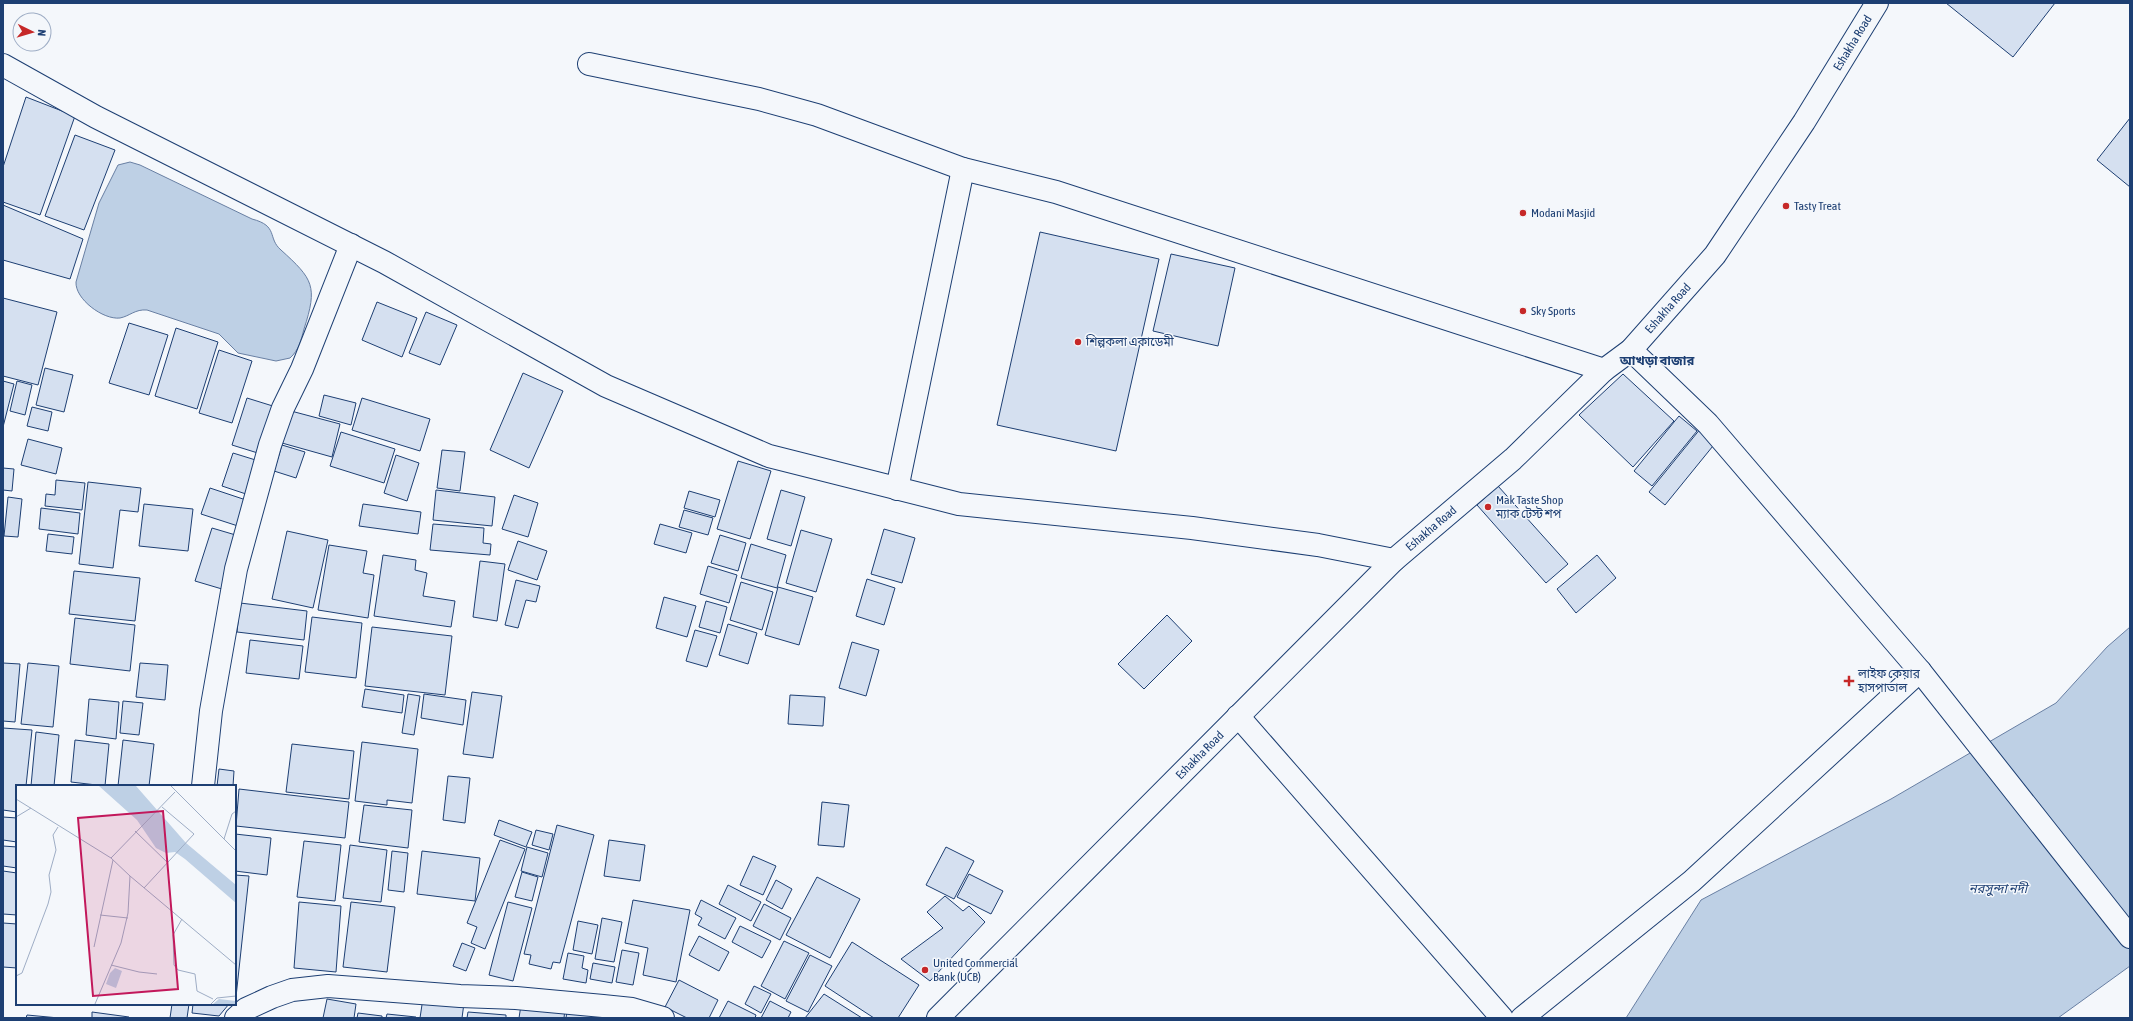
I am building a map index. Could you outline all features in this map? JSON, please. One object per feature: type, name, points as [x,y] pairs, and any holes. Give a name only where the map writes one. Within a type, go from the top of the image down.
[{"type":"street","name":"Eshakha Road","points":[[938,1018],[1394,560],[1513,459],[1604,370],[1631,350],[1715,255],[1804,122],[1877,3]]},
{"type":"street","points":[[589,64],[759,99],[817,115],[963,169],[1056,192],[1604,370]]},
{"type":"street","points":[[3,65],[96,117],[351,245],[606,386],[769,456],[959,504],[1200,529],[1318,544],[1394,560]]},
{"type":"street","points":[[897,489],[963,169]]},
{"type":"street","points":[[203,785],[211,711],[236,569],[270,445],[283,408],[302,369],[351,245]]},
{"type":"street","points":[[1631,350],[1708,424],[1920,671],[2130,937]]},
{"type":"street","points":[[1522,1018],[1692,881],[1920,671]]},
{"type":"street","points":[[1238,716],[1502,1018]]},
{"type":"street","points":[[236,1018],[246,1009],[292,990],[328,986],[460,996],[516,998],[596,1005],[632,1009],[663,1018]]},
{"type":"water","points":[[130,162],[140,165],[266,225],[277,246],[300,269],[310,284],[311,303],[301,341],[296,352],[290,358],[276,361],[238,353],[219,334],[147,310],[139,311],[120,318],[106,316],[91,307],[80,295],[76,282],[99,203],[118,165]]},
{"type":"water","name":"নরসুন্দা নদী","points":[[2130,627],[2130,966],[2058,1018],[1626,1018],[1701,900],[1891,799],[2056,703],[2107,647]]},
{"type":"building","points":[[1946,3],[2055,3],[2013,57]]},
{"type":"building","points":[[26,97],[75,116],[40,215],[3,202],[3,167]]},
{"type":"building","points":[[2130,118],[2130,187],[2097,160]]},
{"type":"building","points":[[75,135],[115,150],[84,230],[45,216]]},
{"type":"building","points":[[3,205],[83,239],[70,279],[3,260]]},
{"type":"building","name":"শিল্পকলা একাডেমী","points":[[1040,232],[1159,259],[1116,451],[997,425]]},
{"type":"building","points":[[1171,254],[1235,268],[1218,346],[1153,331]]},
{"type":"building","points":[[3,298],[57,312],[38,385],[3,376]]},
{"type":"building","points":[[377,302],[417,318],[402,357],[362,340]]},
{"type":"building","points":[[426,312],[457,325],[440,365],[409,353]]},
{"type":"building","points":[[129,323],[168,335],[149,395],[109,383]]},
{"type":"building","points":[[176,328],[218,342],[197,409],[155,396]]},
{"type":"building","points":[[219,350],[252,361],[232,423],[199,413]]},
{"type":"building","points":[[45,368],[73,375],[64,412],[36,405]]},
{"type":"building","points":[[523,373],[563,391],[529,468],[490,450]]},
{"type":"building","points":[[1623,374],[1674,421],[1633,467],[1579,415]]},
{"type":"building","points":[[3,381],[14,384],[3,427]]},
{"type":"building","points":[[17,381],[32,385],[25,415],[10,411]]},
{"type":"building","points":[[324,395],[356,403],[351,425],[319,416]]},
{"type":"building","points":[[247,398],[276,407],[261,454],[232,445]]},
{"type":"building","points":[[362,398],[430,419],[420,451],[352,430]]},
{"type":"building","points":[[32,407],[52,412],[48,431],[27,426]]},
{"type":"building","points":[[291,411],[340,424],[332,457],[282,443]]},
{"type":"building","points":[[1679,416],[1697,431],[1652,486],[1634,471]]},
{"type":"building","points":[[1701,428],[1717,441],[1665,505],[1649,492]]},
{"type":"building","points":[[341,432],[395,449],[384,483],[330,466]]},
{"type":"building","points":[[28,439],[62,448],[56,474],[21,465]]},
{"type":"building","points":[[282,445],[305,452],[296,478],[274,471]]},
{"type":"building","points":[[442,450],[465,452],[460,491],[437,488]]},
{"type":"building","points":[[233,453],[262,462],[252,496],[222,486]]},
{"type":"building","points":[[396,455],[419,463],[407,501],[384,493]]},
{"type":"building","points":[[738,461],[771,471],[750,539],[717,529]]},
{"type":"building","points":[[3,468],[14,469],[12,491],[3,490]]},
{"type":"building","points":[[56,480],[85,483],[82,510],[45,506],[46,494],[55,495]]},
{"type":"building","points":[[88,482],[141,488],[138,512],[120,510],[113,568],[79,564]]},
{"type":"building","points":[[1498,486],[1568,564],[1546,583],[1477,505]]},
{"type":"building","points":[[210,488],[249,501],[241,527],[201,514]]},
{"type":"building","points":[[436,490],[495,497],[492,526],[433,520]]},
{"type":"building","points":[[781,490],[805,497],[791,546],[767,539]]},
{"type":"building","points":[[689,491],[720,500],[715,517],[684,508]]},
{"type":"building","points":[[514,495],[538,503],[528,537],[502,529]]},
{"type":"building","points":[[8,497],[22,499],[18,537],[4,536]]},
{"type":"building","points":[[144,504],[193,509],[188,551],[139,546]]},
{"type":"building","points":[[363,504],[421,512],[418,534],[359,526]]},
{"type":"building","points":[[41,508],[80,513],[78,534],[39,529]]},
{"type":"building","points":[[684,510],[713,518],[708,535],[679,527]]},
{"type":"building","points":[[433,524],[484,528],[483,543],[491,544],[490,555],[430,550]]},
{"type":"building","points":[[660,524],[692,533],[686,553],[654,544]]},
{"type":"building","points":[[212,528],[239,536],[222,589],[195,581]]},
{"type":"building","points":[[884,529],[915,538],[902,583],[871,574]]},
{"type":"building","points":[[801,530],[832,539],[816,592],[786,583]]},
{"type":"building","points":[[287,531],[328,540],[313,608],[272,599]]},
{"type":"building","points":[[48,534],[74,537],[72,554],[46,551]]},
{"type":"building","points":[[720,535],[746,543],[738,571],[711,563]]},
{"type":"building","points":[[518,541],[547,551],[537,580],[508,570]]},
{"type":"building","points":[[751,544],[786,555],[777,588],[741,578]]},
{"type":"building","points":[[329,545],[367,551],[363,573],[374,575],[368,618],[318,610]]},
{"type":"building","points":[[383,555],[416,560],[415,570],[427,573],[423,596],[455,601],[451,627],[374,616]]},
{"type":"building","points":[[1597,555],[1616,578],[1576,613],[1557,589]]},
{"type":"building","points":[[480,561],[505,564],[497,621],[473,617]]},
{"type":"building","points":[[708,566],[737,575],[729,603],[700,594]]},
{"type":"building","points":[[74,571],[140,578],[135,621],[69,614]]},
{"type":"building","points":[[867,579],[895,588],[884,625],[856,616]]},
{"type":"building","points":[[516,580],[540,586],[536,602],[526,600],[518,628],[505,625]]},
{"type":"building","points":[[741,582],[773,592],[762,630],[730,620]]},
{"type":"building","points":[[778,587],[813,597],[799,645],[765,635]]},
{"type":"building","points":[[664,597],[696,606],[687,637],[656,628]]},
{"type":"building","points":[[706,601],[727,607],[720,633],[699,627]]},
{"type":"building","points":[[240,603],[307,611],[304,640],[237,632]]},
{"type":"building","points":[[1167,615],[1192,641],[1144,689],[1118,664]]},
{"type":"building","points":[[312,617],[362,623],[356,678],[305,672]]},
{"type":"building","points":[[75,618],[135,625],[130,671],[70,664]]},
{"type":"building","points":[[728,624],[757,633],[748,664],[719,655]]},
{"type":"building","points":[[372,627],[452,636],[445,695],[365,686]]},
{"type":"building","points":[[695,630],[717,636],[707,667],[686,661]]},
{"type":"building","points":[[250,640],[303,646],[299,679],[246,673]]},
{"type":"building","points":[[852,642],[879,650],[866,696],[839,688]]},
{"type":"building","points":[[3,663],[20,664],[15,722],[3,721]]},
{"type":"building","points":[[28,663],[59,666],[53,727],[21,724]]},
{"type":"building","points":[[140,663],[168,665],[165,700],[136,697]]},
{"type":"building","points":[[365,689],[404,695],[402,713],[362,707]]},
{"type":"building","points":[[472,692],[502,696],[493,758],[463,754]]},
{"type":"building","points":[[408,694],[420,696],[414,735],[402,733]]},
{"type":"building","points":[[424,694],[466,700],[463,725],[421,718]]},
{"type":"building","points":[[790,695],[825,697],[823,726],[788,724]]},
{"type":"building","points":[[89,699],[119,702],[116,739],[86,735]]},
{"type":"building","points":[[123,701],[143,703],[139,735],[120,733]]},
{"type":"building","points":[[3,728],[32,730],[26,785],[16,785],[16,812],[3,810]]},
{"type":"building","points":[[36,732],[59,735],[54,785],[31,785]]},
{"type":"building","points":[[75,740],[109,744],[105,785],[71,782]]},
{"type":"building","points":[[123,740],[154,744],[149,785],[118,785]]},
{"type":"building","points":[[362,742],[418,749],[412,803],[387,800],[387,805],[355,801]]},
{"type":"building","points":[[292,744],[354,751],[349,799],[286,792]]},
{"type":"building","points":[[219,769],[234,771],[233,785],[217,785]]},
{"type":"building","points":[[448,776],[470,778],[465,823],[443,820]]},
{"type":"building","points":[[239,789],[349,802],[345,838],[236,826]]},
{"type":"building","points":[[822,802],[849,805],[844,847],[818,845]]},
{"type":"building","points":[[364,805],[412,810],[408,848],[359,842]]},
{"type":"building","points":[[3,817],[16,818],[16,842],[3,840]]},
{"type":"building","points":[[499,820],[532,832],[526,847],[494,835]]},
{"type":"building","points":[[557,825],[594,835],[560,963],[553,962],[551,969],[529,964],[531,955],[524,954]]},
{"type":"building","points":[[536,830],[553,834],[549,850],[532,845]]},
{"type":"building","points":[[236,834],[271,838],[267,875],[236,871]]},
{"type":"building","points":[[500,840],[525,849],[485,949],[471,943],[477,927],[467,923]]},
{"type":"building","points":[[609,840],[645,845],[640,881],[604,876]]},
{"type":"building","points":[[304,841],[341,845],[335,901],[297,897]]},
{"type":"building","points":[[350,845],[387,850],[381,902],[343,898]]},
{"type":"building","points":[[3,846],[16,847],[16,868],[3,866]]},
{"type":"building","points":[[527,847],[548,853],[542,877],[521,871]]},
{"type":"building","points":[[946,847],[974,861],[954,899],[926,885]]},
{"type":"building","points":[[392,851],[408,853],[404,892],[388,890]]},
{"type":"building","points":[[422,851],[480,858],[475,901],[417,894]]},
{"type":"building","points":[[753,856],[776,866],[763,895],[740,885]]},
{"type":"building","points":[[3,871],[16,873],[16,915],[3,914]]},
{"type":"building","points":[[522,872],[538,877],[532,901],[515,897]]},
{"type":"building","points":[[969,874],[1003,891],[991,914],[957,897]]},
{"type":"building","points":[[236,875],[249,876],[236,997]]},
{"type":"building","points":[[817,877],[860,899],[830,958],[786,935]]},
{"type":"building","points":[[776,880],[792,889],[782,909],[766,900]]},
{"type":"building","points":[[728,885],[761,902],[751,921],[719,904]]},
{"type":"building","points":[[945,896],[963,911],[969,906],[985,922],[930,981],[901,959],[943,928],[927,912]]},
{"type":"building","points":[[633,900],[690,910],[676,982],[643,975],[648,948],[625,943]]},
{"type":"building","points":[[701,900],[736,918],[725,939],[698,925],[702,918],[695,914]]},
{"type":"building","points":[[299,902],[341,906],[336,972],[294,968]]},
{"type":"building","points":[[351,902],[395,907],[387,972],[343,967]]},
{"type":"building","points":[[508,902],[532,908],[513,981],[489,975]]},
{"type":"building","points":[[764,904],[791,918],[780,940],[753,926]]},
{"type":"building","points":[[602,918],[622,922],[614,962],[595,959]]},
{"type":"building","points":[[578,921],[598,925],[592,954],[573,950]]},
{"type":"building","points":[[3,923],[16,924],[16,968],[3,967]]},
{"type":"building","points":[[740,926],[771,941],[762,958],[732,942]]},
{"type":"building","points":[[699,936],[729,952],[719,971],[689,955]]},
{"type":"building","points":[[784,941],[809,953],[785,999],[761,986]]},
{"type":"building","points":[[852,942],[919,985],[898,1018],[874,1018],[825,986]]},
{"type":"building","points":[[462,943],[475,948],[466,971],[453,966]]},
{"type":"building","points":[[622,950],[639,953],[633,985],[616,982]]},
{"type":"building","points":[[568,953],[584,956],[582,968],[588,970],[586,983],[563,979]]},
{"type":"building","points":[[810,955],[832,966],[808,1012],[786,1001]]},
{"type":"building","points":[[593,963],[615,967],[612,983],[590,979]]},
{"type":"building","points":[[679,980],[718,1000],[709,1018],[687,1018],[665,1007]]},
{"type":"building","points":[[754,986],[771,994],[761,1013],[745,1004]]},
{"type":"building","points":[[824,994],[862,1018],[805,1018]]},
{"type":"building","points":[[423,998],[464,1003],[462,1018],[420,1018]]},
{"type":"building","points":[[327,999],[356,1004],[354,1018],[323,1018]]},
{"type":"building","points":[[728,1001],[756,1015],[755,1018],[719,1018]]},
{"type":"building","points":[[770,1001],[791,1012],[788,1018],[761,1018]]},
{"type":"building","points":[[172,1005],[189,1005],[187,1018],[170,1018]]},
{"type":"building","points":[[193,1005],[228,1005],[219,1016],[192,1013]]},
{"type":"building","points":[[521,1005],[565,1009],[564,1018],[519,1018]]},
{"type":"building","points":[[567,1011],[612,1018],[566,1018]]},
{"type":"building","points":[[92,1012],[129,1017],[129,1018],[92,1018]]},
{"type":"building","points":[[468,1012],[506,1015],[506,1018],[467,1018]]},
{"type":"building","points":[[358,1013],[382,1016],[382,1018],[357,1018]]},
{"type":"building","points":[[387,1014],[416,1017],[416,1018],[386,1018]]},
{"type":"building","points":[[27,1015],[59,1018],[26,1018]]},
{"type":"place","name":"Tasty Treat","points":[[1786,206]]},
{"type":"place","name":"Modani Masjid","points":[[1523,213]]},
{"type":"place","name":"Sky Sports","points":[[1523,311]]},
{"type":"place","name":"শিল্পকলা একাডেমী","points":[[1078,342]]},
{"type":"place","name":"Mak Taste Shop ম্যাক টেস্ট শপ","points":[[1488,507]]},
{"type":"place","name":"লাইফ কেয়ার হাসপাতাল","points":[[1849,681]]},
{"type":"place","name":"United Commercial Bank (UCB)","points":[[925,970]]},
{"type":"district","name":"আখড়া বাজার","points":[[1657,360]]}]
